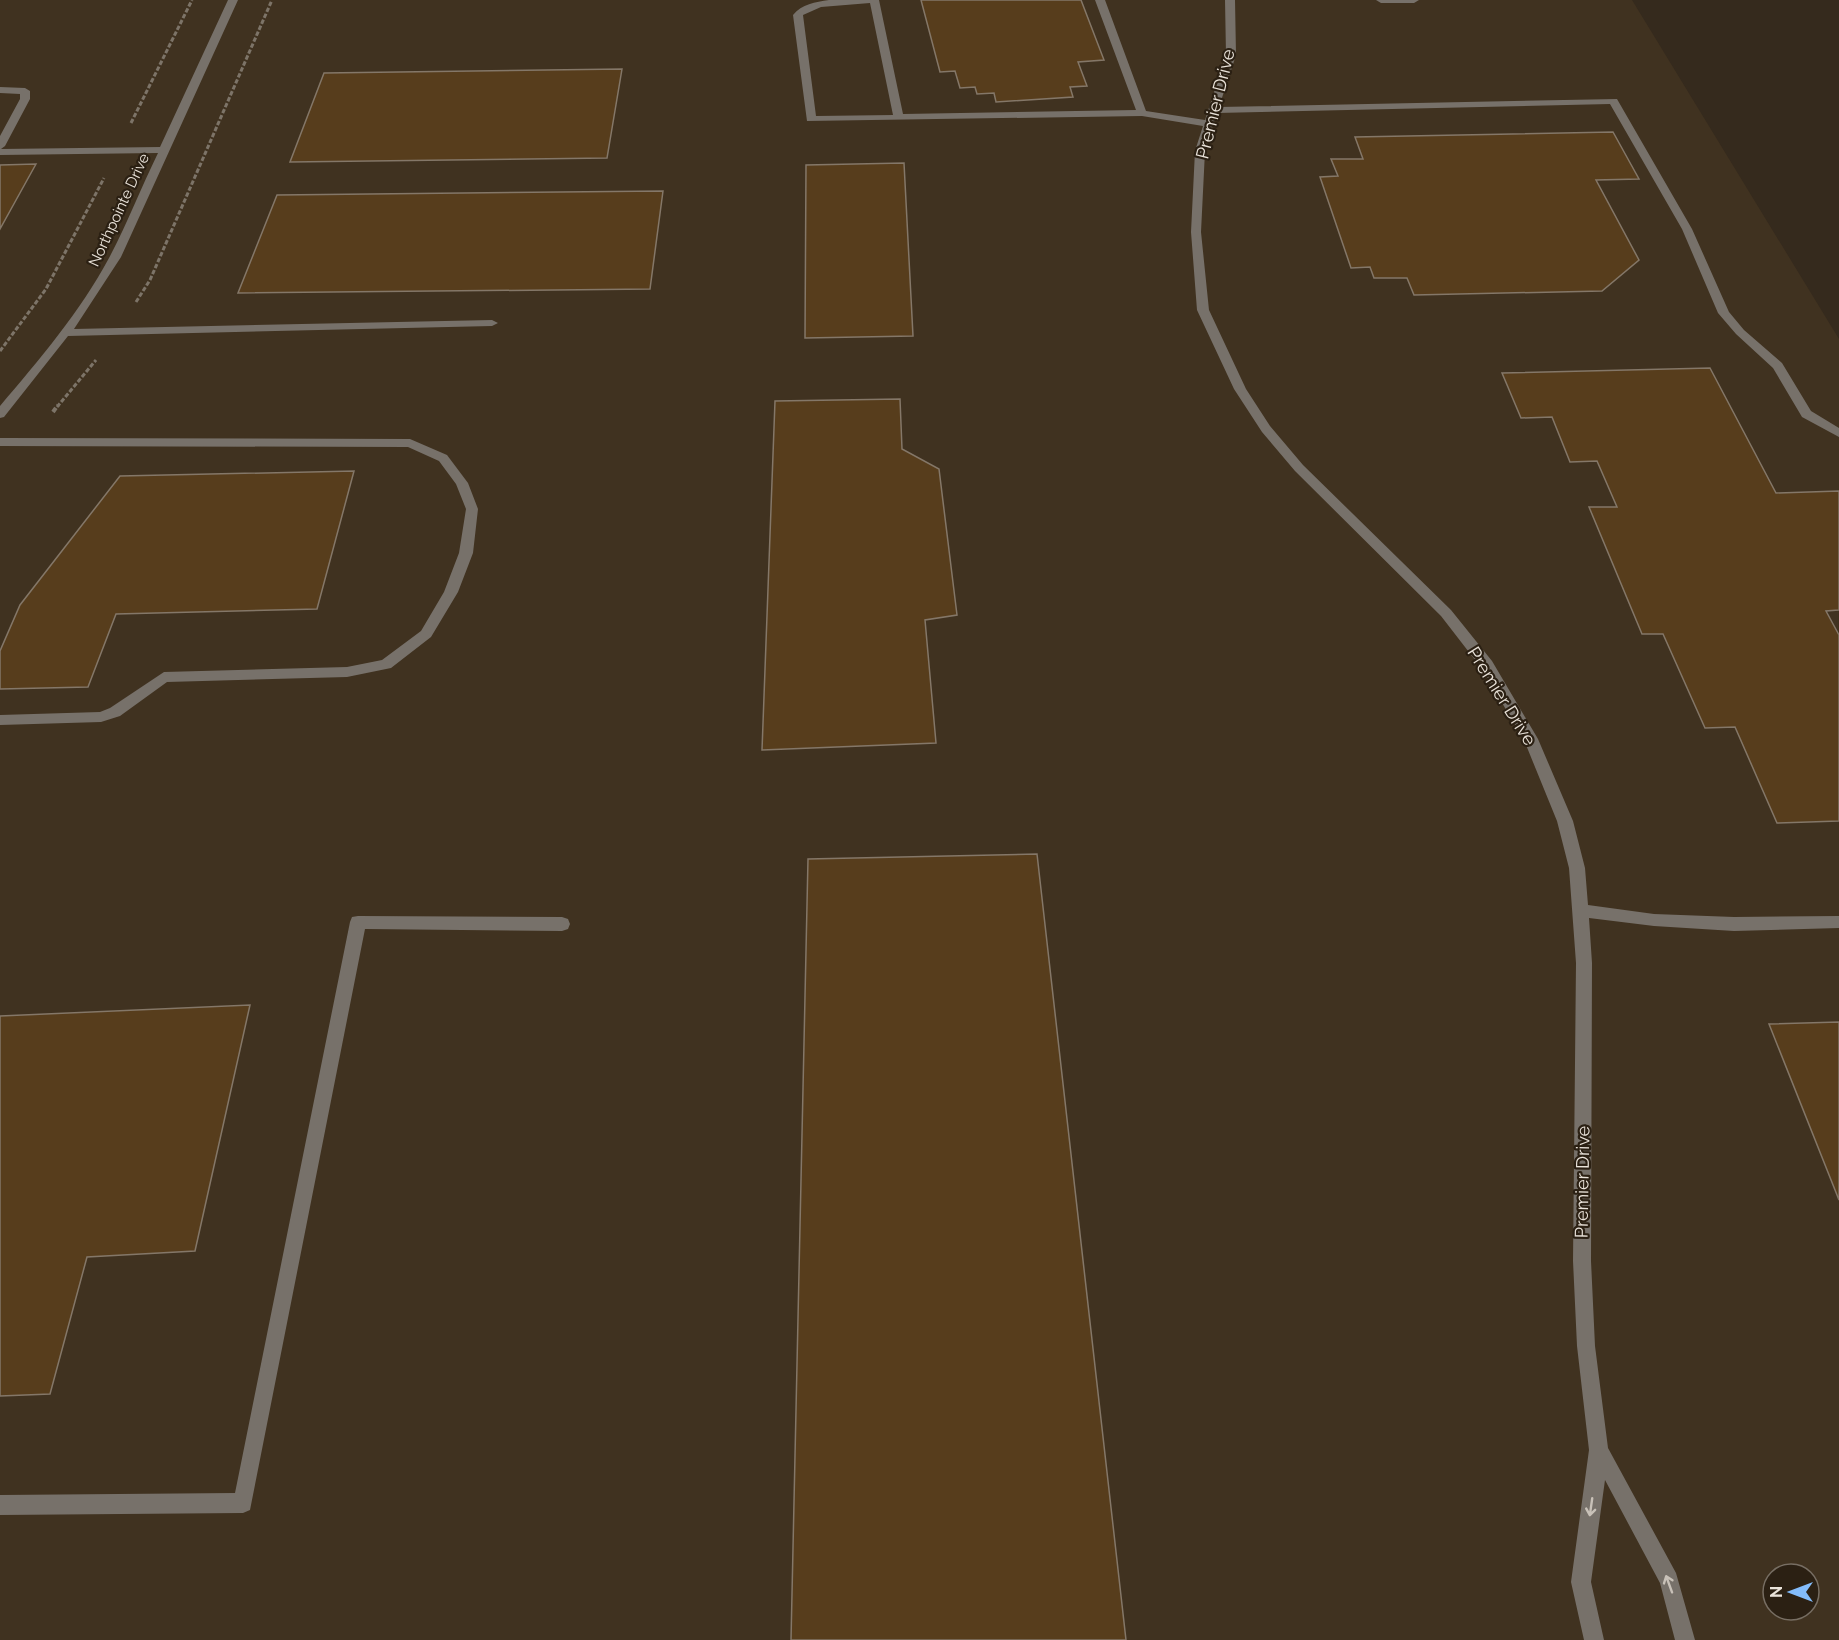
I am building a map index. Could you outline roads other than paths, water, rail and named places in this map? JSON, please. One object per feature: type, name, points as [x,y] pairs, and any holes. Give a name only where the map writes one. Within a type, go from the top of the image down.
[{"type":"street","name":"Northpointe Drive","points":[[0,414],[68,333],[116,257],[232,0]]},
{"type":"street","points":[[899,118],[874,0],[811,4],[800,10],[798,15],[811,119],[899,118],[1142,113],[1208,124]]},
{"type":"street","points":[[1100,0],[1142,113]]},
{"type":"street","name":"Premier Drive","points":[[1230,0],[1231,56],[1200,151],[1196,231],[1203,310],[1240,389],[1266,429],[1299,468],[1446,613],[1487,665],[1531,739],[1565,821],[1577,868],[1582,911],[1584,975],[1582,1261],[1586,1346],[1599,1450],[1581,1582],[1594,1640]]},
{"type":"street","points":[[1381,0],[1414,0]]},
{"type":"street","points":[[0,90],[26,91],[26,99],[0,146]]},
{"type":"street","points":[[1214,110],[1613,101],[1687,229],[1724,313],[1740,332],[1778,366],[1806,414],[1839,433]]},
{"type":"street","points":[[0,152],[164,150]]},
{"type":"street","points":[[68,333],[492,323]]},
{"type":"street","points":[[0,442],[410,442],[442,458],[462,483],[472,509],[466,553],[451,592],[426,634],[386,664],[347,672],[165,677],[115,712],[101,717],[0,720]]},
{"type":"street","points":[[1582,911],[1654,920],[1734,924],[1839,921]]},
{"type":"street","points":[[0,1505],[243,1503],[358,922],[562,924]]},
{"type":"street","name":"Premier Drive","points":[[1599,1450],[1669,1580],[1685,1640]]}]
